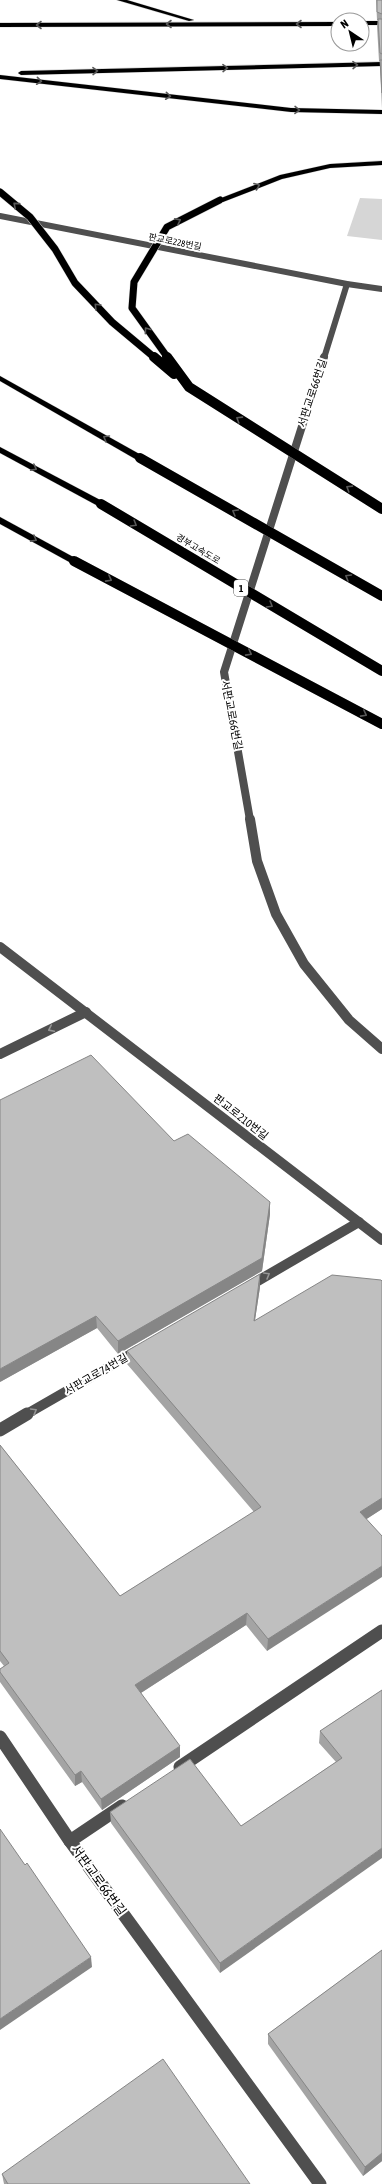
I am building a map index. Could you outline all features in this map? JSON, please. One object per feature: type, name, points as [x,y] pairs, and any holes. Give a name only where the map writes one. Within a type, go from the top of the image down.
[{"type":"highway","points":[[120,0],[206,24]]},
{"type":"highway","points":[[370,23],[382,23]]},
{"type":"highway","points":[[0,25],[330,24]]},
{"type":"highway","points":[[0,74],[382,64]]},
{"type":"highway","points":[[0,77],[291,110],[382,112]]},
{"type":"highway","points":[[189,387],[132,308],[134,282],[167,227],[220,200],[280,177],[323,167],[382,163]]},
{"type":"highway","points":[[0,192],[30,217],[54,250],[75,283],[112,322],[189,387],[382,509]]},
{"type":"highway","points":[[0,378],[382,596]]},
{"type":"highway","name":"경부고속도로","points":[[0,450],[101,504],[382,672]]},
{"type":"highway","points":[[0,520],[74,561],[382,724]]},
{"type":"street","name":"판교로228번길","points":[[0,216],[347,284],[382,289]]},
{"type":"street","name":"서판교로66번길","points":[[347,284],[224,672],[257,861],[276,914],[304,964],[349,1020],[382,1049]]},
{"type":"street","name":"판교로210번길","points":[[0,947],[382,1240]]},
{"type":"street","points":[[0,1054],[86,1012]]},
{"type":"street","points":[[241,1290],[359,1222]]},
{"type":"street","name":"서판교로74번길","points":[[0,1430],[145,1346]]},
{"type":"street","points":[[170,1774],[382,1631]]},
{"type":"street","points":[[0,1738],[70,1841]]},
{"type":"street","name":"서판교로66번길","points":[[130,1801],[70,1841],[320,2184]]},
{"type":"shaded area","points":[[360,198],[382,199],[382,240],[347,236]]},
{"type":"building","points":[[377,0],[382,0],[382,14],[377,12]]},
{"type":"building","points":[[378,19],[382,19],[382,54],[380,53]]},
{"type":"building","points":[[380,60],[382,60],[382,93]]},
{"type":"building","points":[[91,1055],[174,1141],[188,1134],[270,1202],[262,1258],[118,1341],[96,1316],[0,1369],[0,1100]]},
{"type":"building","points":[[260,1274],[254,1321],[332,1275],[382,1281],[382,1498],[360,1512],[382,1536],[382,1566],[268,1639],[247,1613],[135,1685],[180,1746],[101,1799],[81,1771],[75,1775],[0,1672],[0,1669],[9,1663],[0,1651],[0,1445],[120,1596],[261,1507],[127,1351]]},
{"type":"building","points":[[382,1690],[382,1848],[220,1963],[110,1812],[190,1759],[241,1826],[342,1758],[320,1731]]},
{"type":"building","points":[[0,1829],[25,1865],[27,1863],[91,1957],[0,2019]]},
{"type":"building","points":[[382,1950],[382,2153],[365,2167],[268,2034]]},
{"type":"building","points":[[163,2059],[250,2184],[8,2184],[2,2174]]}]
